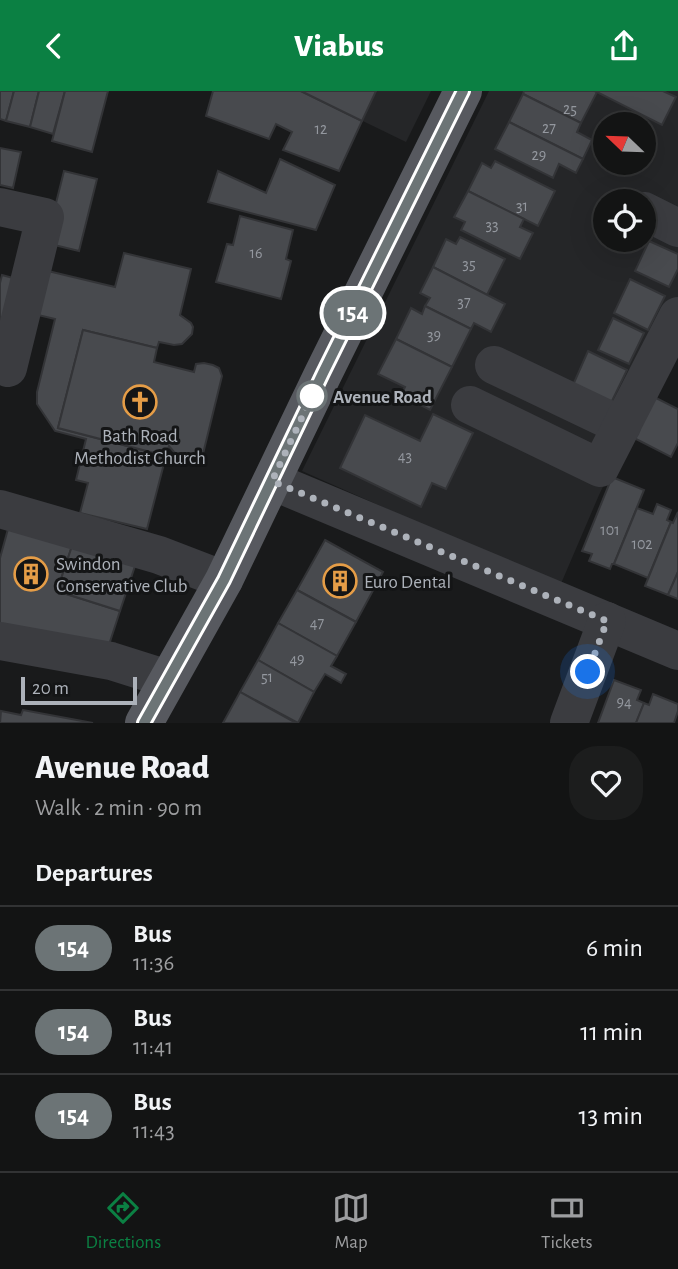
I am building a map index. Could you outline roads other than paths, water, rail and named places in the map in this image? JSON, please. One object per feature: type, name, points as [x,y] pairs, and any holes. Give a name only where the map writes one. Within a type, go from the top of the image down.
[{"type":"main road","points":[[144,723],[224,580],[463,91]]},
{"type":"street","points":[[0,207],[46,217],[7,368]]},
{"type":"street","points":[[656,217],[678,228]]},
{"type":"street","points":[[470,405],[600,468],[678,316]]},
{"type":"street","points":[[494,365],[622,426]]},
{"type":"street","points":[[272,481],[678,651]]},
{"type":"street","points":[[0,509],[159,555],[224,580]]},
{"type":"street","points":[[569,723],[607,621]]},
{"type":"street","points":[[0,641],[111,661],[168,679]]},
{"type":"place","name":"Avenue Road","points":[[312,396]]},
{"type":"place","name":"Bath Road Methodist Church","points":[[140,402]]},
{"type":"place","name":"Swindon Conservative Club","points":[[31,574]]},
{"type":"place","name":"Euro Dental","points":[[340,581]]}]
